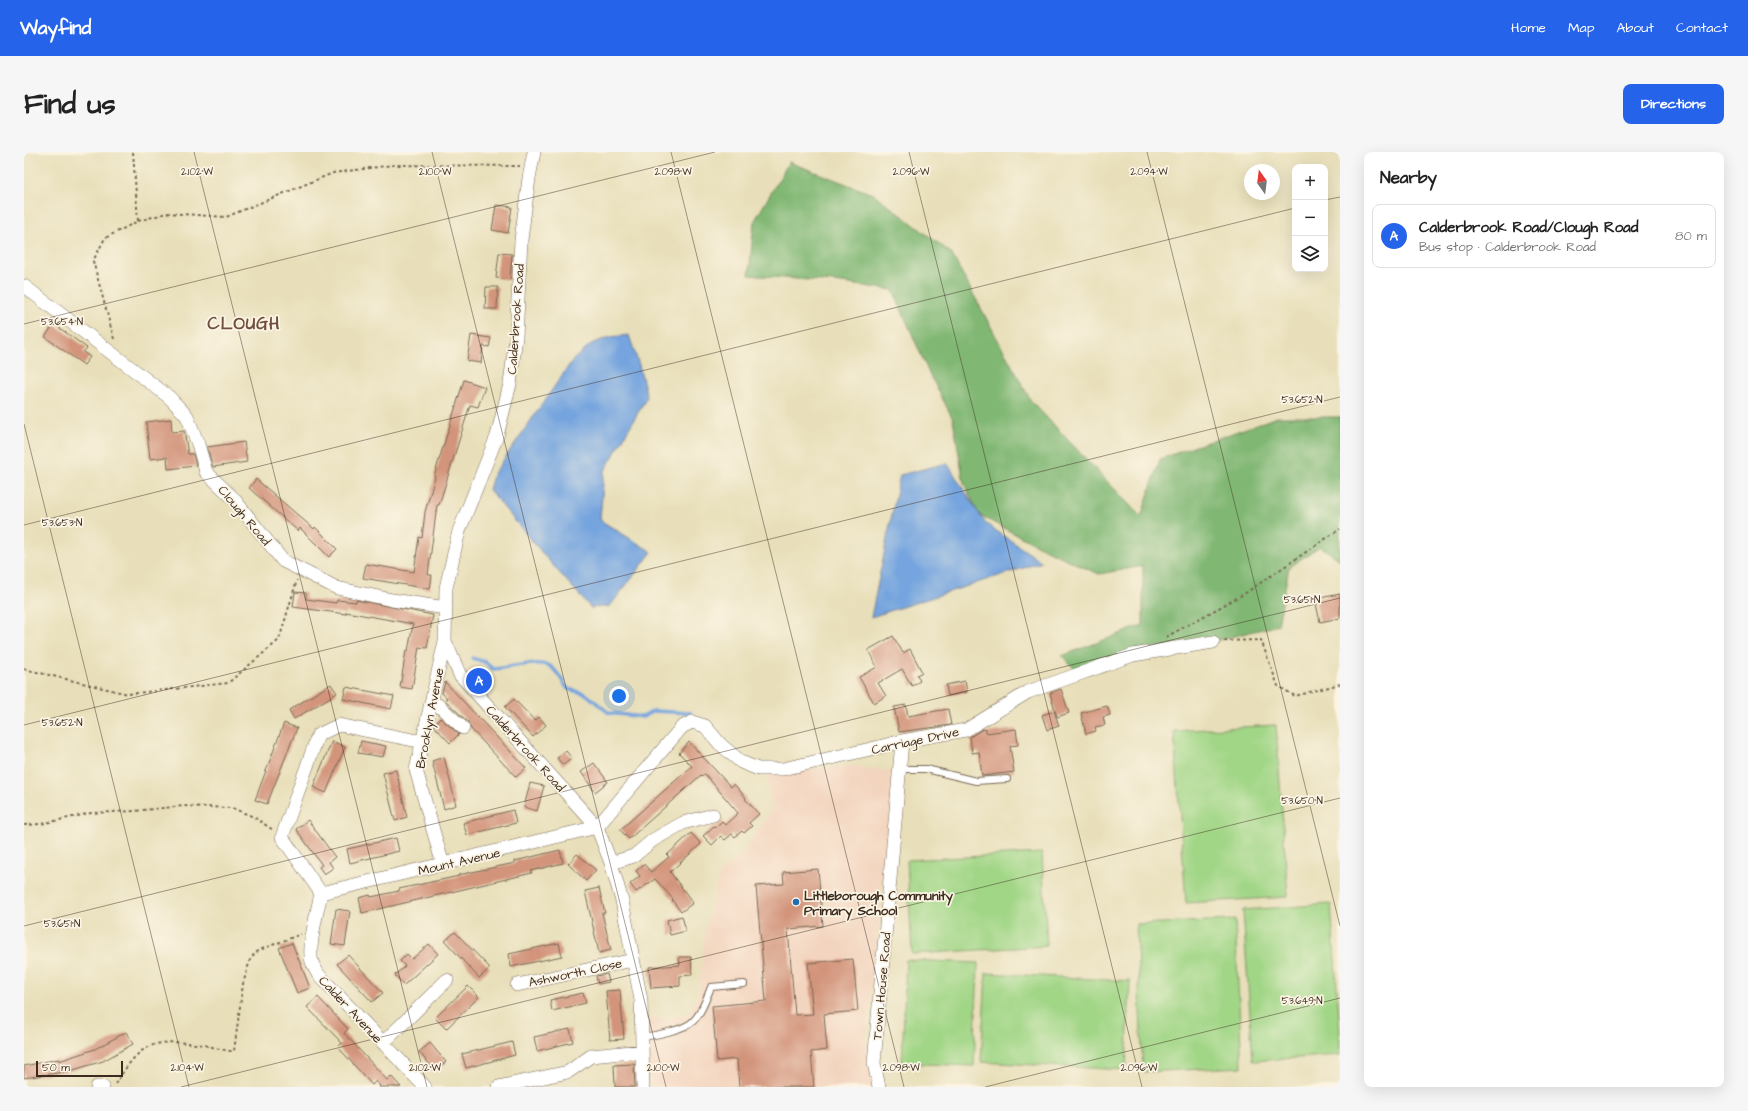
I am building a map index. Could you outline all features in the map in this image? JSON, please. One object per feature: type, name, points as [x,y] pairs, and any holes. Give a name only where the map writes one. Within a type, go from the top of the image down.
[{"type":"street","name":"Calderbrook Road","points":[[534,152],[521,240],[516,337],[510,384],[496,436],[459,531],[446,588],[445,641],[460,675],[597,827],[611,863],[622,901],[633,960],[640,1000],[643,1087]]},
{"type":"street","name":"Clough Road","points":[[24,286],[169,397],[187,416],[198,444],[206,472],[234,499],[283,561],[337,588],[392,600],[446,608]]},
{"type":"street","name":"Brooklyn Avenue","points":[[443,865],[416,770],[445,641]]},
{"type":"street","name":"Carriage Drive","points":[[597,827],[682,727],[692,722],[705,726],[720,744],[740,762],[758,769],[783,769],[875,748],[902,740],[966,730],[1028,692],[1133,655],[1213,642]]},
{"type":"street","points":[[432,702],[438,705],[463,728]]},
{"type":"street","points":[[321,893],[282,837],[318,735],[339,725],[423,742]]},
{"type":"street","name":"Town House Road","points":[[879,1087],[874,1063],[902,740]]},
{"type":"street","points":[[611,863],[634,856],[653,840],[683,823],[713,816]]},
{"type":"street","name":"Mount Avenue","points":[[321,893],[597,827]]},
{"type":"street","name":"Calder Avenue","points":[[321,893],[311,954],[312,963],[318,974],[425,1087]]},
{"type":"street","name":"Ashworth Close","points":[[517,985],[633,960]]},
{"type":"street","points":[[383,1043],[447,980]]},
{"type":"street","points":[[498,1087],[568,1072],[591,1056],[642,1051]]},
{"type":"street","points":[[97,1087],[103,1087]]},
{"type":"lane","points":[[900,769],[926,769],[976,781],[1007,779]]},
{"type":"lane","points":[[642,1036],[661,1035],[692,1023],[703,1005],[711,986],[744,984]]},
{"type":"path","points":[[133,152],[138,221]]},
{"type":"path","points":[[119,358],[93,262],[105,238],[138,221],[167,213],[226,217],[333,173],[393,165],[531,166]]},
{"type":"path","points":[[1161,640],[1244,594],[1340,529]]},
{"type":"path","points":[[24,669],[128,694],[228,683],[279,640],[300,569]]},
{"type":"path","points":[[1213,642],[1261,640],[1278,686],[1296,696],[1340,684]]},
{"type":"path","points":[[24,825],[41,824],[91,813],[140,811],[183,806],[203,806],[232,808],[244,812],[254,817],[282,837]]},
{"type":"path","points":[[113,1087],[135,1056],[152,1044],[167,1041],[234,1051],[242,990],[250,960],[255,953],[262,949],[307,932],[314,932]]},
{"type":"shaded area","name":"Littleborough Community Primary School","points":[[850,766],[894,772],[866,1039],[874,1087],[650,1087],[648,1019],[670,1019],[689,1012],[699,994],[705,931],[720,873],[742,854],[773,810],[767,774]]},
{"type":"green space","points":[[789,162],[875,195],[951,253],[1031,401],[1141,517],[1160,459],[1277,417],[1340,417],[1340,560],[1320,546],[1289,567],[1278,625],[1081,675],[1062,656],[1143,625],[1143,566],[1099,574],[1046,550],[979,515],[964,483],[953,419],[928,371],[893,290],[834,282],[749,275],[754,222]]},
{"type":"green space","points":[[1276,725],[1288,897],[1186,903],[1174,731]]},
{"type":"green space","points":[[1042,853],[1047,946],[912,954],[907,860]]},
{"type":"green space","points":[[1331,904],[1340,1031],[1340,1055],[1253,1061],[1243,910]]},
{"type":"green space","points":[[1235,920],[1242,1067],[1143,1072],[1136,924]]},
{"type":"green space","points":[[906,960],[978,963],[974,1066],[902,1063]]},
{"type":"green space","points":[[986,973],[1130,981],[1126,1070],[981,1062]]},
{"type":"water","points":[[629,335],[639,365],[647,397],[604,472],[600,520],[652,552],[610,606],[591,608],[489,490],[493,475],[572,361],[591,344],[610,337]]},
{"type":"water","points":[[947,463],[985,523],[1042,562],[871,617],[900,475]]},
{"type":"building","points":[[496,205],[512,207],[508,233],[492,230]]},
{"type":"building","points":[[499,253],[512,254],[510,280],[496,278]]},
{"type":"building","points":[[486,287],[498,287],[497,309],[485,309]]},
{"type":"building","points":[[54,324],[87,348],[83,352],[90,357],[84,365],[45,337]]},
{"type":"building","points":[[471,335],[491,338],[489,347],[483,346],[481,363],[467,361]]},
{"type":"building","points":[[464,380],[485,387],[478,407],[470,405],[439,505],[437,505],[428,575],[432,575],[430,589],[363,578],[366,564],[414,572],[419,537],[422,538],[425,512],[435,477],[434,476]]},
{"type":"building","points":[[171,419],[172,432],[184,431],[188,454],[193,454],[196,466],[168,469],[167,457],[150,459],[146,422]]},
{"type":"building","points":[[244,442],[247,462],[213,467],[207,447]]},
{"type":"building","points":[[256,479],[314,529],[315,527],[337,549],[329,557],[300,528],[298,531],[249,488]]},
{"type":"building","points":[[295,592],[306,593],[306,599],[336,603],[337,600],[356,602],[356,600],[433,615],[427,648],[419,647],[412,689],[400,687],[406,651],[408,651],[413,624],[346,612],[346,614],[293,607]]},
{"type":"building","points":[[1340,594],[1340,618],[1320,622],[1315,599]]},
{"type":"building","points":[[893,636],[903,653],[910,649],[922,672],[917,675],[920,681],[912,686],[902,669],[878,683],[886,696],[874,703],[859,677],[877,667],[868,650]]},
{"type":"building","points":[[965,681],[967,692],[948,696],[946,685]]},
{"type":"building","points":[[445,682],[526,768],[516,777],[471,729],[468,722],[445,700],[447,698],[442,693]]},
{"type":"building","points":[[331,684],[337,693],[294,719],[289,710]]},
{"type":"building","points":[[346,687],[394,696],[391,709],[343,699]]},
{"type":"building","points":[[1061,689],[1069,713],[1057,717],[1050,693]]},
{"type":"building","points":[[514,699],[535,721],[539,717],[546,725],[533,737],[505,707]]},
{"type":"building","points":[[906,705],[908,716],[948,709],[951,725],[899,732],[894,707]]},
{"type":"building","points":[[1107,706],[1110,715],[1103,717],[1105,725],[1095,727],[1096,731],[1086,734],[1081,713]]},
{"type":"building","points":[[1054,711],[1059,726],[1047,730],[1042,715]]},
{"type":"building","points":[[440,718],[459,734],[450,743],[434,726]]},
{"type":"building","points":[[284,723],[297,728],[267,804],[255,800]]},
{"type":"building","points":[[986,729],[986,733],[1016,729],[1018,745],[1010,746],[1014,772],[982,776],[979,752],[972,753],[970,737],[981,730]]},
{"type":"building","points":[[332,741],[345,747],[326,793],[313,787]]},
{"type":"building","points":[[361,741],[386,746],[383,757],[358,753]]},
{"type":"building","points":[[689,742],[731,787],[734,784],[759,814],[749,823],[752,826],[744,833],[742,831],[735,837],[732,834],[725,840],[721,836],[712,845],[703,836],[722,821],[725,825],[738,813],[705,774],[702,776],[701,775],[629,839],[620,830],[692,766],[679,753]]},
{"type":"building","points":[[566,751],[572,758],[563,765],[557,758]]},
{"type":"building","points":[[444,757],[456,805],[444,809],[432,761]]},
{"type":"building","points":[[594,763],[608,782],[595,792],[581,772]]},
{"type":"building","points":[[396,770],[407,817],[395,821],[383,773]]},
{"type":"building","points":[[530,783],[544,786],[537,811],[524,807]]},
{"type":"building","points":[[513,810],[516,823],[467,835],[463,823]]},
{"type":"building","points":[[308,820],[335,857],[329,862],[333,868],[324,874],[319,867],[322,865],[296,829]]},
{"type":"building","points":[[691,833],[701,844],[670,872],[693,903],[681,912],[672,900],[673,899],[655,879],[636,892],[630,884],[640,876],[636,871],[644,864],[651,872],[669,857],[667,855]]},
{"type":"building","points":[[396,838],[399,851],[350,863],[347,849]]},
{"type":"building","points":[[560,850],[563,863],[531,871],[532,873],[362,913],[359,898],[399,891],[399,889],[515,863],[515,861]]},
{"type":"building","points":[[577,854],[596,870],[586,881],[568,864]]},
{"type":"building","points":[[818,869],[823,926],[788,929],[795,1015],[813,1014],[808,963],[853,959],[858,1011],[824,1014],[827,1050],[811,1052],[814,1087],[739,1087],[737,1059],[717,1061],[712,1006],[766,1001],[756,886],[784,884],[783,872]]},
{"type":"building","points":[[599,888],[605,913],[602,913],[611,950],[599,953],[585,891]]},
{"type":"building","points":[[336,909],[350,911],[345,946],[331,944]]},
{"type":"building","points":[[682,916],[686,931],[670,935],[667,920]]},
{"type":"building","points":[[455,932],[490,968],[479,978],[445,941]]},
{"type":"building","points":[[292,943],[310,988],[297,993],[279,948]]},
{"type":"building","points":[[559,943],[562,956],[511,967],[509,954]]},
{"type":"building","points":[[429,944],[438,954],[404,985],[395,975],[405,966],[400,961],[407,954],[412,959]]},
{"type":"building","points":[[348,955],[383,993],[372,1002],[337,964]]},
{"type":"building","points":[[679,957],[691,957],[692,975],[680,976],[680,986],[651,988],[649,967],[680,965]]},
{"type":"building","points":[[607,974],[609,982],[598,984],[596,976]]},
{"type":"building","points":[[468,986],[479,997],[446,1029],[435,1018]]},
{"type":"building","points":[[620,990],[624,1039],[610,1040],[606,991]]},
{"type":"building","points":[[583,993],[586,1003],[552,1011],[550,1000]]},
{"type":"building","points":[[318,997],[348,1029],[344,1033],[387,1080],[391,1076],[401,1087],[379,1087],[380,1086],[376,1081],[372,1085],[338,1047],[342,1043],[307,1007]]},
{"type":"building","points":[[570,1029],[573,1042],[537,1051],[534,1037]]},
{"type":"building","points":[[126,1032],[133,1044],[103,1061],[70,1071],[24,1078],[24,1066],[59,1059],[59,1061],[95,1049]]},
{"type":"building","points":[[512,1042],[515,1055],[466,1068],[462,1054]]},
{"type":"building","points":[[430,1043],[446,1062],[435,1071],[419,1052]]},
{"type":"building","points":[[634,1064],[635,1087],[615,1087],[614,1065]]},
{"type":"waterway","points":[[472,658],[485,662],[493,669],[531,664],[545,664],[550,666],[558,674],[568,689],[586,694],[609,713],[643,717],[653,711],[691,713]]},
{"type":"place","name":"Calderbrook Road/Clough Road","points":[[479,681]]},
{"type":"place","name":"Littleborough Community Primary School","points":[[796,902]]},
{"type":"district","name":"CLOUGH","points":[[244,323]]}]
